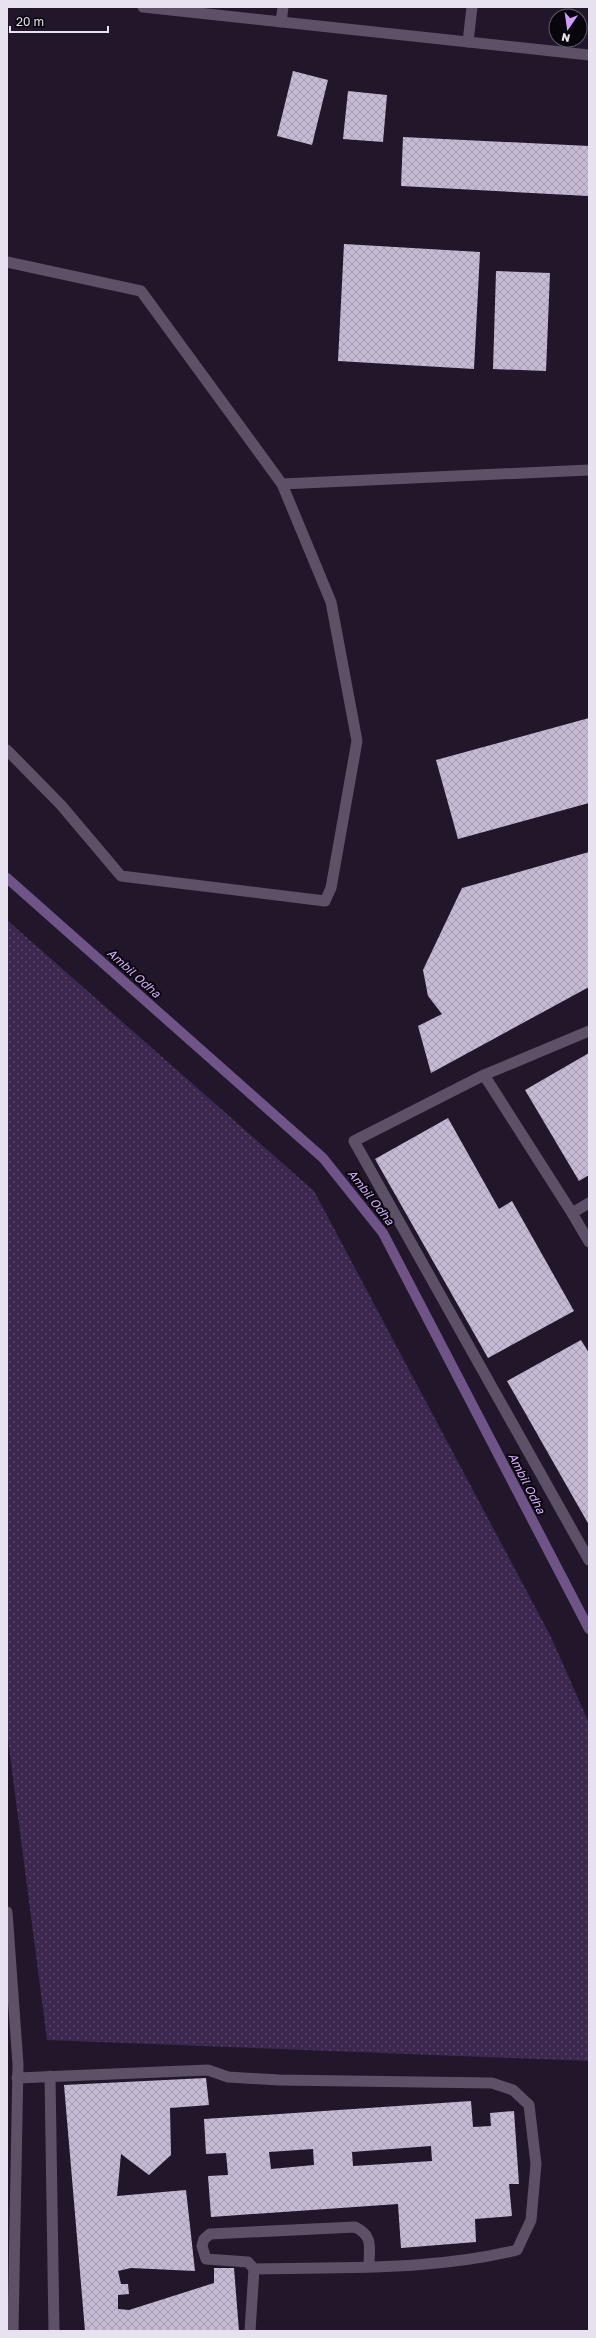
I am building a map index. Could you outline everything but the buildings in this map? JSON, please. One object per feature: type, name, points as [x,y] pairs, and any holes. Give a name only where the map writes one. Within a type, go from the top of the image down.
[{"type":"street","points":[[143,7],[589,55]]},
{"type":"street","points":[[282,22],[283,7]]},
{"type":"street","points":[[468,42],[472,7]]},
{"type":"street","points":[[7,262],[140,290],[282,484],[331,602],[357,740],[331,888],[325,901],[121,876],[61,805],[7,750]]},
{"type":"street","points":[[282,484],[589,470]]},
{"type":"street","points":[[589,1031],[484,1075],[354,1141],[589,1560]]},
{"type":"street","points":[[484,1075],[589,1242]]},
{"type":"street","points":[[572,1213],[589,1203]]},
{"type":"street","points":[[7,1912],[11,2021],[17,2078],[10,2311],[12,2331]]},
{"type":"street","points":[[17,2078],[208,2070],[235,2078],[492,2083],[513,2090],[529,2105],[536,2164],[531,2220],[516,2250],[488,2257],[428,2264],[254,2270]]},
{"type":"street","points":[[50,2076],[54,2331]]},
{"type":"street","points":[[250,2331],[254,2270],[248,2262],[206,2259],[202,2246],[204,2239],[210,2234],[355,2227],[365,2231],[370,2240],[369,2266]]},
{"type":"shaded area","points":[[7,920],[314,1191],[551,1637],[589,1723],[589,2061],[47,2040],[7,1732]]},
{"type":"waterway","name":"Ambil Odha","points":[[7,878],[323,1158],[383,1233],[589,1629]]}]
